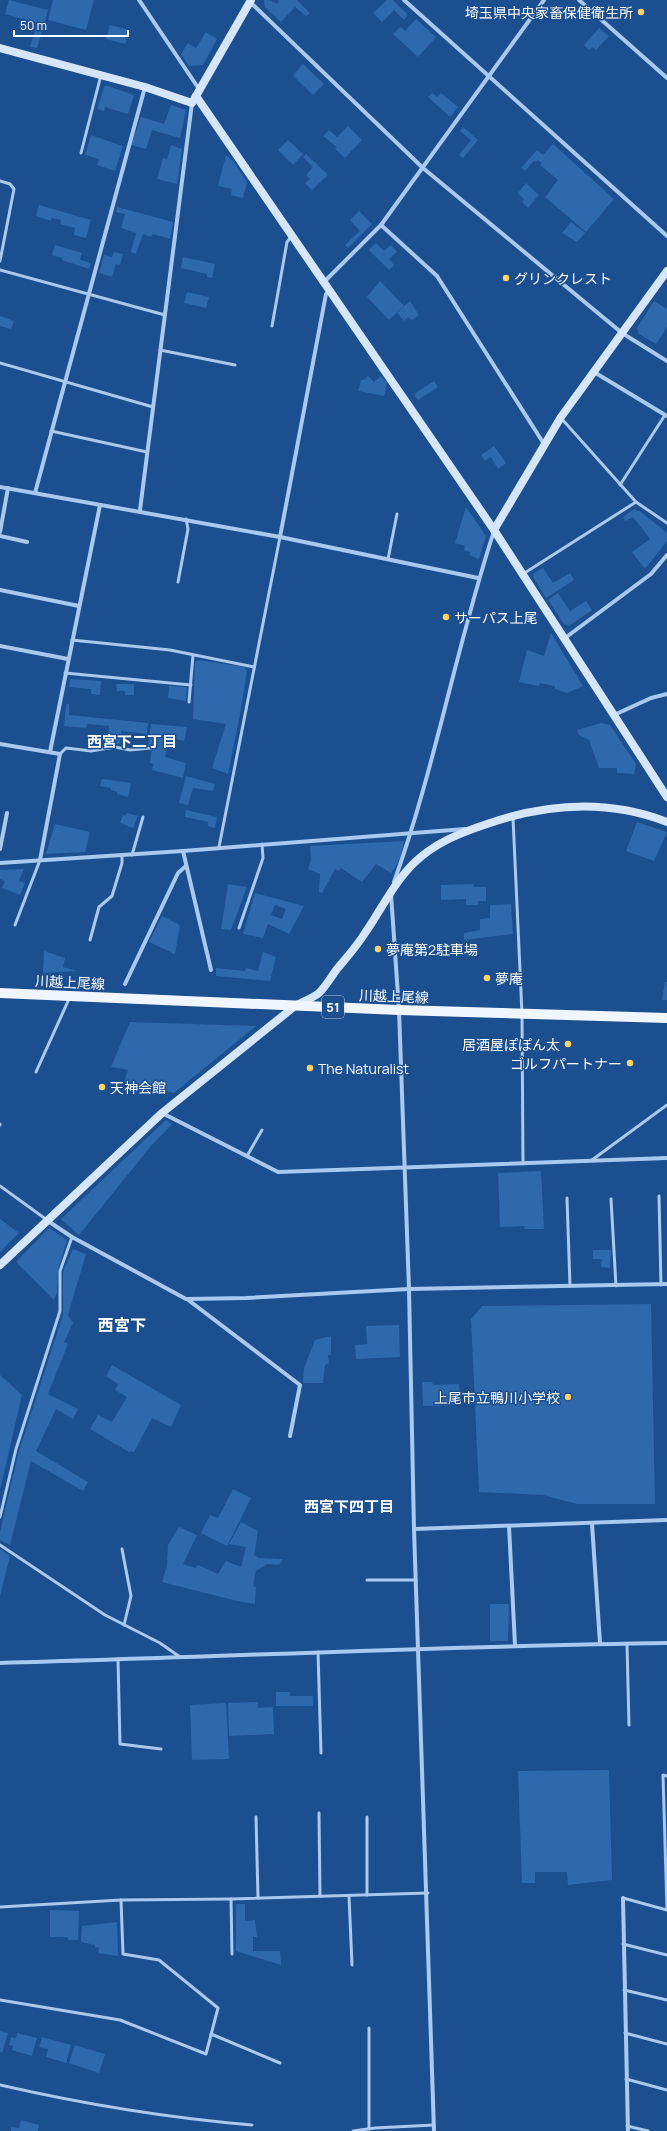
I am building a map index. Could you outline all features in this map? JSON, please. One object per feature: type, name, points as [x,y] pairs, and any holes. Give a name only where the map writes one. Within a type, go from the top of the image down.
[{"type":"main road","name":"川越上尾線","points":[[0,993],[399,1010],[667,1018]]},
{"type":"street","points":[[139,0],[196,96],[331,290],[494,530],[667,796]]},
{"type":"street","points":[[404,0],[667,236]]},
{"type":"street","points":[[324,281],[381,225],[544,0]]},
{"type":"street","points":[[579,0],[667,78]]},
{"type":"street","points":[[140,510],[160,350],[196,96],[251,1],[423,168],[622,332],[667,361]]},
{"type":"street","points":[[0,48],[145,86],[196,96]]},
{"type":"street","points":[[35,493],[64,381],[145,86]]},
{"type":"street","points":[[381,225],[437,276],[544,444]]},
{"type":"street","points":[[434,2131],[428,1893],[414,1529],[409,1289],[399,1010],[390,892],[412,834],[478,578],[494,530],[561,417],[667,271]]},
{"type":"street","points":[[280,537],[326,294],[331,290]]},
{"type":"street","points":[[594,372],[666,415]]},
{"type":"street","points":[[0,487],[140,510],[478,578]]},
{"type":"street","points":[[0,532],[8,488]]},
{"type":"street","points":[[50,752],[100,504]]},
{"type":"street","points":[[0,536],[26,542]]},
{"type":"street","points":[[565,638],[651,574],[667,555]]},
{"type":"street","points":[[0,590],[79,606]]},
{"type":"street","points":[[0,646],[68,659]]},
{"type":"street","points":[[614,715],[652,698],[667,694]]},
{"type":"street","points":[[0,744],[60,754],[40,860]]},
{"type":"street","points":[[0,1265],[162,1113],[295,1006],[318,994],[365,934],[390,892],[413,864],[436,845],[474,828],[513,815],[552,807],[574,807],[624,811],[652,816],[667,822]]},
{"type":"street","points":[[0,849],[7,813]]},
{"type":"street","points":[[0,863],[132,855],[474,828]]},
{"type":"street","points":[[183,851],[211,970]]},
{"type":"street","points":[[125,984],[178,872],[186,866]]},
{"type":"street","points":[[162,1113],[278,1172],[590,1162],[667,1158]]},
{"type":"street","points":[[48,1221],[72,1237],[186,1298],[300,1385],[290,1436]]},
{"type":"street","points":[[186,1298],[246,1298],[409,1289],[667,1284]]},
{"type":"street","points":[[414,1529],[592,1524],[667,1520]]},
{"type":"street","points":[[592,1524],[600,1643]]},
{"type":"street","points":[[509,1526],[515,1645]]},
{"type":"street","points":[[0,1663],[418,1650],[515,1645],[667,1643]]},
{"type":"street","points":[[623,1898],[628,2131]]},
{"type":"lane","points":[[81,153],[102,75]]},
{"type":"lane","points":[[0,181],[10,184],[14,189],[0,261]]},
{"type":"lane","points":[[272,326],[287,242],[292,234]]},
{"type":"lane","points":[[0,270],[165,315]]},
{"type":"lane","points":[[160,350],[235,365]]},
{"type":"lane","points":[[0,363],[153,407]]},
{"type":"lane","points":[[620,485],[666,415]]},
{"type":"lane","points":[[561,417],[636,502],[667,523]]},
{"type":"lane","points":[[51,431],[147,452]]},
{"type":"lane","points":[[523,574],[636,502]]},
{"type":"lane","points":[[388,559],[397,514]]},
{"type":"lane","points":[[178,582],[188,529],[186,519]]},
{"type":"lane","points":[[219,847],[280,537]]},
{"type":"lane","points":[[72,640],[122,644],[193,654],[254,667]]},
{"type":"lane","points":[[189,702],[193,654]]},
{"type":"lane","points":[[65,673],[191,684]]},
{"type":"lane","points":[[60,754],[66,748],[91,751],[115,747],[130,750],[151,748]]},
{"type":"lane","points":[[513,815],[522,1014],[523,1164]]},
{"type":"lane","points":[[132,855],[143,817]]},
{"type":"lane","points":[[239,928],[263,858],[262,844]]},
{"type":"lane","points":[[90,940],[99,907],[112,896],[122,863],[122,855]]},
{"type":"lane","points":[[15,925],[40,860]]},
{"type":"lane","points":[[36,1072],[70,996]]},
{"type":"lane","points":[[590,1162],[667,1105]]},
{"type":"lane","points":[[247,1156],[262,1130]]},
{"type":"lane","points":[[0,1186],[48,1221]]},
{"type":"lane","points":[[659,1196],[661,1285]]},
{"type":"lane","points":[[567,1198],[570,1287]]},
{"type":"lane","points":[[611,1199],[616,1286]]},
{"type":"lane","points":[[0,1517],[16,1449],[60,1311],[60,1271],[72,1237]]},
{"type":"lane","points":[[0,1545],[105,1615],[160,1643],[183,1658]]},
{"type":"lane","points":[[122,1550],[131,1596],[124,1625]]},
{"type":"lane","points":[[367,1580],[416,1580]]},
{"type":"lane","points":[[627,1644],[629,1725]]},
{"type":"lane","points":[[318,1652],[321,1753]]},
{"type":"lane","points":[[118,1660],[120,1744],[161,1749]]},
{"type":"lane","points":[[623,1898],[667,1910],[666,1821],[663,1775],[667,1776]]},
{"type":"lane","points":[[320,1813],[320,1896]]},
{"type":"lane","points":[[256,1817],[258,1898]]},
{"type":"lane","points":[[367,1817],[367,1895]]},
{"type":"lane","points":[[0,1907],[121,1900],[349,1896],[398,1892],[428,1893]]},
{"type":"lane","points":[[349,1896],[352,1964]]},
{"type":"lane","points":[[231,1899],[232,1954]]},
{"type":"lane","points":[[0,2000],[120,2020],[206,2054],[218,2008],[158,1960],[123,1954],[121,1900]]},
{"type":"lane","points":[[623,1944],[667,1955]]},
{"type":"lane","points":[[624,1990],[667,2000]]},
{"type":"lane","points":[[368,2028],[369,2128]]},
{"type":"lane","points":[[625,2033],[667,2044]]},
{"type":"lane","points":[[211,2034],[280,2063]]},
{"type":"lane","points":[[626,2079],[667,2090]]},
{"type":"lane","points":[[0,2085],[58,2098],[206,2120],[252,2125]]},
{"type":"lane","points":[[353,2131],[369,2128],[434,2124]]},
{"type":"lane","points":[[627,2126],[648,2131]]},
{"type":"shaded area","points":[[9,0],[48,10],[37,48],[30,47],[37,23],[5,14]]},
{"type":"shaded area","points":[[53,0],[94,0],[86,30],[48,20]]},
{"type":"shaded area","points":[[264,0],[269,0],[277,4],[279,0],[297,0],[310,13],[306,16],[295,7],[281,22],[265,7]]},
{"type":"shaded area","points":[[387,0],[393,0],[408,15],[404,20],[394,10],[382,22],[373,13]]},
{"type":"shaded area","points":[[416,19],[436,37],[418,57],[393,34],[400,27],[405,31]]},
{"type":"shaded area","points":[[110,25],[129,30],[125,44],[106,39]]},
{"type":"shaded area","points":[[599,28],[609,36],[596,50],[592,47],[589,50],[584,45]]},
{"type":"shaded area","points":[[206,32],[217,39],[203,65],[189,66],[181,54],[188,43],[196,48]]},
{"type":"shaded area","points":[[303,64],[324,84],[313,95],[293,76]]},
{"type":"shaded area","points":[[105,85],[134,95],[128,114],[105,107],[104,111],[97,109]]},
{"type":"shaded area","points":[[432,93],[437,97],[441,93],[458,107],[450,117],[428,97]]},
{"type":"shaded area","points":[[171,105],[186,110],[180,138],[152,130],[146,149],[131,145],[141,117],[164,124]]},
{"type":"shaded area","points":[[348,126],[362,140],[345,158],[335,149],[337,147],[323,136],[329,130],[337,137]]},
{"type":"shaded area","points":[[463,127],[478,140],[463,158],[459,155],[471,140],[460,131]]},
{"type":"shaded area","points":[[91,135],[123,146],[115,171],[97,165],[99,159],[85,155]]},
{"type":"shaded area","points":[[288,140],[303,154],[293,165],[278,150]]},
{"type":"shaded area","points":[[553,144],[614,199],[586,232],[545,197],[558,180],[540,165],[542,163],[538,160],[536,162],[534,161],[525,171],[521,168],[537,150],[543,155]]},
{"type":"shaded area","points":[[171,145],[182,149],[177,184],[157,179],[163,158],[167,159]]},
{"type":"shaded area","points":[[306,154],[328,175],[312,190],[305,183],[310,179],[306,175],[313,167],[303,157]]},
{"type":"shaded area","points":[[226,155],[233,161],[247,182],[243,198],[231,195],[232,189],[218,186]]},
{"type":"shaded area","points":[[526,183],[539,195],[528,208],[522,202],[524,199],[518,193]]},
{"type":"shaded area","points":[[39,205],[91,220],[86,238],[74,235],[75,228],[60,224],[61,220],[52,218],[51,221],[36,216]]},
{"type":"shaded area","points":[[117,207],[173,222],[170,239],[153,234],[151,237],[143,234],[136,254],[131,252],[136,233],[121,228],[125,214],[116,212]]},
{"type":"shaded area","points":[[359,211],[372,224],[348,248],[345,245],[360,231],[350,220]]},
{"type":"shaded area","points":[[571,222],[585,233],[577,242],[562,233]]},
{"type":"shaded area","points":[[376,243],[384,251],[391,245],[397,252],[389,259],[394,265],[389,270],[369,250]]},
{"type":"shaded area","points":[[55,245],[82,253],[80,260],[91,263],[89,269],[52,255]]},
{"type":"shaded area","points":[[114,252],[123,254],[120,265],[116,264],[112,277],[99,273],[104,255],[112,257]]},
{"type":"shaded area","points":[[183,257],[215,264],[212,278],[207,277],[207,274],[181,268]]},
{"type":"shaded area","points":[[380,281],[404,306],[389,320],[367,297]]},
{"type":"shaded area","points":[[187,292],[209,297],[206,308],[184,303]]},
{"type":"shaded area","points":[[410,301],[419,315],[412,320],[408,317],[404,321],[397,313]]},
{"type":"shaded area","points":[[654,301],[667,309],[667,327],[656,344],[639,334],[637,328]]},
{"type":"shaded area","points":[[0,316],[14,321],[11,329],[0,326]]},
{"type":"shaded area","points":[[368,376],[374,382],[381,376],[387,383],[384,396],[358,391],[361,380]]},
{"type":"shaded area","points":[[434,381],[438,387],[418,400],[414,394]]},
{"type":"shaded area","points":[[494,446],[506,463],[498,469],[491,457],[485,461],[481,455]]},
{"type":"shaded area","points":[[466,507],[486,536],[479,559],[469,555],[470,552],[464,550],[465,546],[455,543]]},
{"type":"shaded area","points":[[634,509],[641,512],[667,533],[667,541],[645,569],[632,552],[650,539],[633,517],[625,521],[623,517]]},
{"type":"shaded area","points":[[543,568],[553,583],[570,573],[574,580],[546,598],[533,577],[534,573]]},
{"type":"shaded area","points":[[558,593],[570,611],[586,601],[592,610],[569,626],[564,624],[548,600]]},
{"type":"shaded area","points":[[551,633],[583,686],[567,693],[555,689],[555,686],[540,683],[539,686],[519,682],[527,650],[544,656]]},
{"type":"shaded area","points":[[199,660],[244,667],[247,671],[228,774],[212,768],[226,724],[193,719],[195,662]]},
{"type":"shaded area","points":[[70,679],[101,681],[100,695],[91,694],[91,689],[69,687]]},
{"type":"shaded area","points":[[116,684],[134,684],[134,695],[125,695],[125,691],[117,691]]},
{"type":"shaded area","points":[[169,686],[187,687],[186,701],[168,698]]},
{"type":"shaded area","points":[[66,704],[69,704],[69,715],[148,723],[147,734],[121,731],[120,744],[107,743],[109,726],[87,724],[86,728],[64,726]]},
{"type":"shaded area","points":[[601,723],[610,725],[636,764],[634,774],[617,773],[617,768],[599,768],[589,740],[579,735],[577,730]]},
{"type":"shaded area","points":[[151,724],[187,727],[184,741],[169,737],[165,757],[186,763],[183,778],[152,770],[153,764],[150,763],[152,745],[148,745]]},
{"type":"shaded area","points":[[186,776],[215,784],[213,791],[193,788],[188,805],[179,803]]},
{"type":"shaded area","points":[[102,779],[131,783],[128,797],[117,794],[117,792],[111,790],[111,788],[100,786]]},
{"type":"shaded area","points":[[186,810],[217,817],[215,828],[208,826],[208,822],[185,817]]},
{"type":"shaded area","points":[[127,813],[138,816],[133,828],[120,823],[123,815],[125,816]]},
{"type":"shaded area","points":[[637,822],[667,832],[654,861],[626,851]]},
{"type":"shaded area","points":[[55,824],[90,832],[85,852],[46,854]]},
{"type":"shaded area","points":[[404,841],[400,860],[391,873],[376,864],[362,882],[341,868],[339,871],[335,869],[322,893],[319,892],[320,874],[308,869],[311,860],[310,846]]},
{"type":"shaded area","points":[[24,869],[19,881],[25,883],[20,895],[2,888],[5,881],[0,879],[0,870]]},
{"type":"shaded area","points":[[228,884],[247,887],[231,930],[221,929]]},
{"type":"shaded area","points":[[473,884],[474,887],[486,887],[486,901],[478,901],[478,905],[466,905],[466,899],[441,900],[441,885]]},
{"type":"shaded area","points":[[255,893],[304,906],[289,934],[268,924],[263,938],[243,934]],"holes":[[[275,905],[286,909],[282,919],[271,915]]]},
{"type":"shaded area","points":[[511,904],[513,934],[464,940],[464,933],[480,930],[480,919],[490,918],[490,905]]},
{"type":"shaded area","points":[[162,916],[180,925],[175,954],[149,942]]},
{"type":"shaded area","points":[[44,951],[65,958],[63,967],[77,971],[43,973]]},
{"type":"shaded area","points":[[263,952],[276,957],[270,981],[216,976],[216,968],[245,971],[246,968],[258,971]]},
{"type":"shaded area","points":[[665,982],[667,982],[667,1000],[662,1000]]},
{"type":"shaded area","points":[[130,1022],[256,1026],[174,1093],[124,1083],[128,1070],[111,1067]]},
{"type":"shaded area","points":[[166,1120],[172,1124],[151,1146],[79,1235],[61,1219]]},
{"type":"shaded area","points":[[541,1171],[544,1229],[525,1229],[524,1226],[500,1227],[498,1173]]},
{"type":"shaded area","points":[[0,1219],[19,1233],[0,1252]]},
{"type":"shaded area","points":[[49,1228],[67,1240],[58,1269],[57,1293],[54,1300],[16,1262]]},
{"type":"shaded area","points":[[73,1249],[86,1254],[68,1315],[73,1323],[64,1342],[68,1344],[48,1394],[78,1409],[73,1419],[56,1409],[36,1451],[88,1482],[83,1491],[31,1461],[10,1545],[0,1540],[0,1532],[19,1451],[63,1315],[63,1272]]},
{"type":"shaded area","points":[[593,1250],[611,1250],[610,1268],[601,1267],[602,1259],[593,1259]]},
{"type":"shaded area","name":"上尾市立鴨川小学校","points":[[651,1304],[655,1504],[577,1504],[543,1495],[479,1492],[471,1319],[482,1306]]},
{"type":"shaded area","points":[[399,1325],[400,1357],[356,1359],[355,1345],[367,1344],[366,1326]]},
{"type":"shaded area","points":[[331,1336],[331,1355],[328,1355],[329,1363],[325,1365],[323,1383],[303,1383],[304,1368],[315,1340]]},
{"type":"shaded area","points":[[112,1365],[181,1405],[171,1427],[152,1418],[134,1452],[129,1452],[90,1429],[98,1415],[112,1422],[127,1397],[115,1390],[118,1384],[106,1376]]},
{"type":"shaded area","points":[[0,1375],[22,1395],[0,1490]]},
{"type":"shaded area","points":[[422,1382],[432,1382],[433,1385],[459,1384],[460,1405],[423,1406]]},
{"type":"shaded area","points":[[233,1489],[251,1498],[227,1546],[201,1533],[210,1515],[218,1518]]},
{"type":"shaded area","points":[[241,1522],[258,1531],[254,1555],[259,1558],[283,1559],[279,1565],[267,1564],[256,1571],[253,1586],[256,1587],[255,1604],[237,1601],[162,1582],[167,1566],[168,1545],[179,1527],[197,1535],[183,1564],[195,1568],[198,1565],[218,1574],[226,1561],[241,1567],[246,1547],[229,1544]]},
{"type":"shaded area","points":[[0,1549],[10,1556],[0,1596]]},
{"type":"shaded area","points":[[490,1604],[509,1604],[508,1641],[490,1641]]},
{"type":"shaded area","points":[[276,1692],[290,1692],[290,1696],[313,1696],[313,1706],[276,1706]]},
{"type":"shaded area","points":[[258,1702],[258,1708],[273,1707],[274,1734],[229,1736],[228,1703]]},
{"type":"shaded area","points":[[226,1703],[229,1759],[192,1760],[190,1705]]},
{"type":"shaded area","points":[[609,1770],[612,1880],[568,1885],[567,1872],[535,1872],[535,1883],[522,1883],[518,1771]]},
{"type":"shaded area","points":[[236,1904],[245,1904],[245,1921],[255,1920],[257,1937],[253,1937],[253,1951],[280,1951],[281,1965],[236,1951]]},
{"type":"shaded area","points":[[50,1910],[79,1911],[78,1940],[68,1940],[68,1937],[50,1937]]},
{"type":"shaded area","points":[[117,1922],[118,1956],[98,1953],[99,1948],[95,1947],[95,1945],[81,1942],[82,1926]]},
{"type":"shaded area","points":[[0,2031],[8,2033],[2,2053],[0,2052]]},
{"type":"shaded area","points":[[17,2033],[37,2038],[32,2056],[12,2050],[13,2046],[9,2045],[11,2037],[16,2038]]},
{"type":"shaded area","points":[[42,2037],[71,2045],[66,2063],[46,2057],[48,2049],[39,2047]]},
{"type":"shaded area","points":[[75,2045],[105,2054],[99,2073],[69,2063]]},
{"type":"shaded area","points":[[21,2120],[39,2125],[38,2131],[11,2131],[11,2127],[19,2128]]},
{"type":"place","name":"埼玉県中央家畜保健衛生所","points":[[641,12]]},
{"type":"place","name":"グリンクレスト","points":[[506,278]]},
{"type":"place","name":"サーパス上尾","points":[[446,617]]},
{"type":"place","name":"夢庵第2駐車場","points":[[378,949]]},
{"type":"place","name":"夢庵","points":[[487,978]]},
{"type":"place","name":"居酒屋ぽぽん太","points":[[568,1044]]},
{"type":"place","name":"ゴルフパートナー","points":[[630,1063]]},
{"type":"place","name":"The Naturalist","points":[[310,1068]]},
{"type":"place","name":"天神会館","points":[[102,1087]]},
{"type":"place","name":"上尾市立鴨川小学校","points":[[568,1397]]},
{"type":"district","name":"西宮下二丁目","points":[[132,741]]},
{"type":"district","name":"西宮下","points":[[122,1325]]},
{"type":"district","name":"西宮下四丁目","points":[[349,1506]]}]
